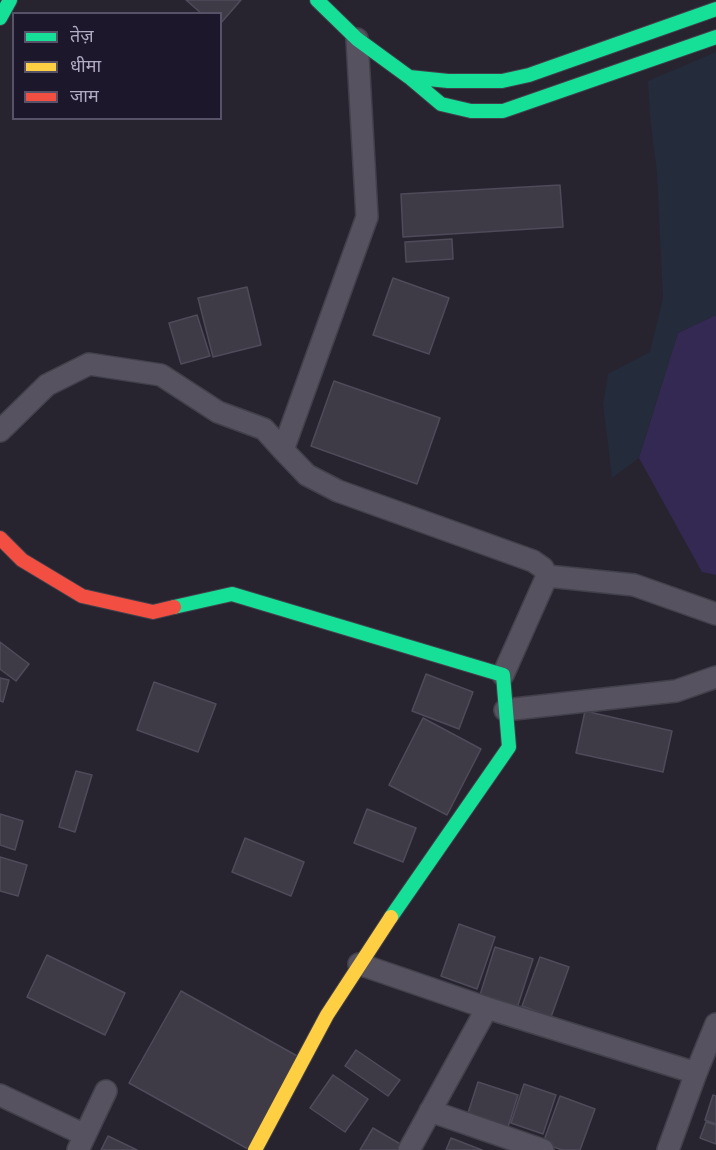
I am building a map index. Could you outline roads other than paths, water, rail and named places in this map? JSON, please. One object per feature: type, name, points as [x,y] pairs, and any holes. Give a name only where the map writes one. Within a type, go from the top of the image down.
[{"type":"street","points":[[0,18],[10,0]]},
{"type":"street","points":[[317,0],[357,39],[441,104],[471,111],[503,111],[716,38]]},
{"type":"street","points":[[409,77],[448,81],[491,81],[529,75],[716,9]]},
{"type":"street","points":[[283,450],[367,217],[357,39]]},
{"type":"street","points":[[0,430],[47,385],[89,364],[161,375],[218,412],[264,429],[307,475],[338,491],[533,561],[543,568],[547,576]]},
{"type":"street","points":[[0,538],[22,560],[82,596],[153,612],[232,594],[503,675]]},
{"type":"street","points":[[547,576],[634,585],[716,614]]},
{"type":"street","points":[[255,1150],[327,1015],[359,964],[509,747],[503,675],[547,576]]},
{"type":"street","points":[[505,710],[676,692],[716,677]]},
{"type":"street","points":[[359,964],[487,1008],[696,1073]]},
{"type":"street","points":[[409,1150],[487,1008]]},
{"type":"street","points":[[668,1150],[716,1024]]},
{"type":"street","points":[[0,1095],[82,1143],[106,1091]]},
{"type":"street","points":[[430,1110],[543,1150]]}]
